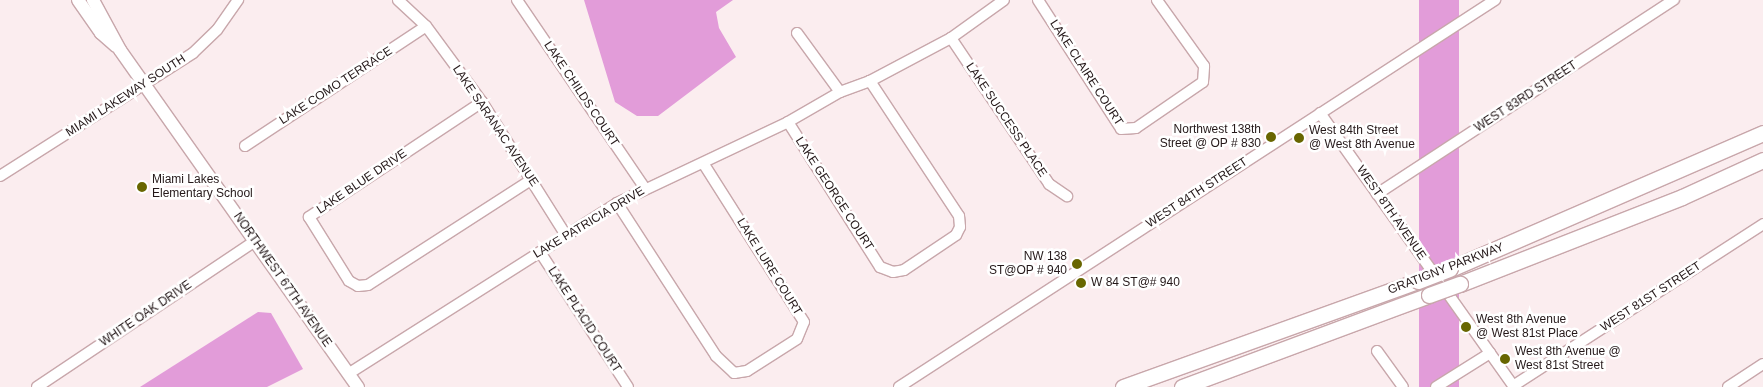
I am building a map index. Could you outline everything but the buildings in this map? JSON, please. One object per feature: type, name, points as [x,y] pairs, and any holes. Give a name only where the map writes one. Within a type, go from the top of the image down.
[{"type":"highway","name":"GRATIGNY PARKWAY","points":[[1123,387],[1450,269],[1759,135]]},
{"type":"highway","name":"GRATIGNY PARKWAY","points":[[1182,387],[1460,284],[1682,197],[1763,160]]},
{"type":"main road","name":"NORTHWEST 67TH AVENUE","points":[[78,0],[102,33],[120,50]]},
{"type":"main road","name":"NORTHWEST 67TH AVENUE","points":[[93,0],[120,50],[358,387]]},
{"type":"street","name":"MIAMI LAKEWAY SOUTH","points":[[0,176],[193,53],[217,30],[238,0]]},
{"type":"street","name":"LAKE SARANAC AVENUE","points":[[398,0],[426,26],[482,102],[566,234]]},
{"type":"street","name":"LAKE CHILDS COURT","points":[[517,0],[645,188]]},
{"type":"street","name":"LAKE PATRICIA DRIVE","points":[[348,374],[617,203],[645,188],[703,163],[788,122],[840,92],[870,81],[951,38],[1004,0]]},
{"type":"street","name":"LAKE CLAIRE COURT","points":[[1038,0],[1121,130],[1136,128],[1203,82],[1204,66],[1158,0]]},
{"type":"street","name":"WEST 84TH STREET","points":[[899,387],[1495,0]]},
{"type":"street","name":"WEST 83RD STREET","points":[[1377,194],[1674,0]]},
{"type":"street","name":"LAKE COMO TERRACE","points":[[245,146],[426,26]]},
{"type":"street","points":[[797,33],[840,92]]},
{"type":"street","name":"LAKE SUCCESS PLACE","points":[[951,38],[1049,184],[1067,196]]},
{"type":"street","name":"LAKE GEORGE COURT","points":[[788,122],[880,267],[893,272],[904,270],[956,235],[960,226],[958,216],[870,81]]},
{"type":"street","name":"LAKE BLUE DRIVE","points":[[482,102],[309,217],[349,281],[358,286],[368,285],[531,180]]},
{"type":"street","name":"WEST 8TH AVENUE","points":[[1320,112],[1513,387]]},
{"type":"street","name":"LAKE LURE COURT","points":[[617,203],[716,356],[734,372],[747,371],[797,339],[804,322],[703,163]]},
{"type":"street","name":"WEST 81ST STREET","points":[[1513,387],[1763,224]]},
{"type":"street","name":"WHITE OAK DRIVE","points":[[37,387],[254,241]]},
{"type":"street","name":"LAKE PLACID COURT","points":[[540,252],[628,387]]},
{"type":"street","points":[[1377,351],[1403,387]]},
{"type":"street","points":[[1436,387],[1490,353]]},
{"type":"street","points":[[1728,387],[1763,364]]},
{"type":"shaded area","points":[[584,0],[733,0],[716,12],[719,28],[736,57],[658,116],[637,116],[615,102]]},
{"type":"shaded area","points":[[1419,0],[1459,0],[1459,387],[1419,387]]},
{"type":"shaded area","points":[[258,312],[271,313],[303,369],[267,387],[140,387]]},
{"type":"place","name":"Northwest 138th Street @ OP # 830","points":[[1271,137]]},
{"type":"place","name":"West 84th Street @ West 8th Avenue","points":[[1299,138]]},
{"type":"place","name":"Miami Lakes Elementary School","points":[[142,187]]},
{"type":"place","name":"NW 138 ST@OP # 940","points":[[1077,264]]},
{"type":"place","name":"W 84 ST@# 940","points":[[1081,283]]},
{"type":"place","name":"West 8th Avenue @ West 81st Place","points":[[1466,327]]},
{"type":"place","name":"West 8th Avenue @ West 81st Street","points":[[1505,359]]}]
